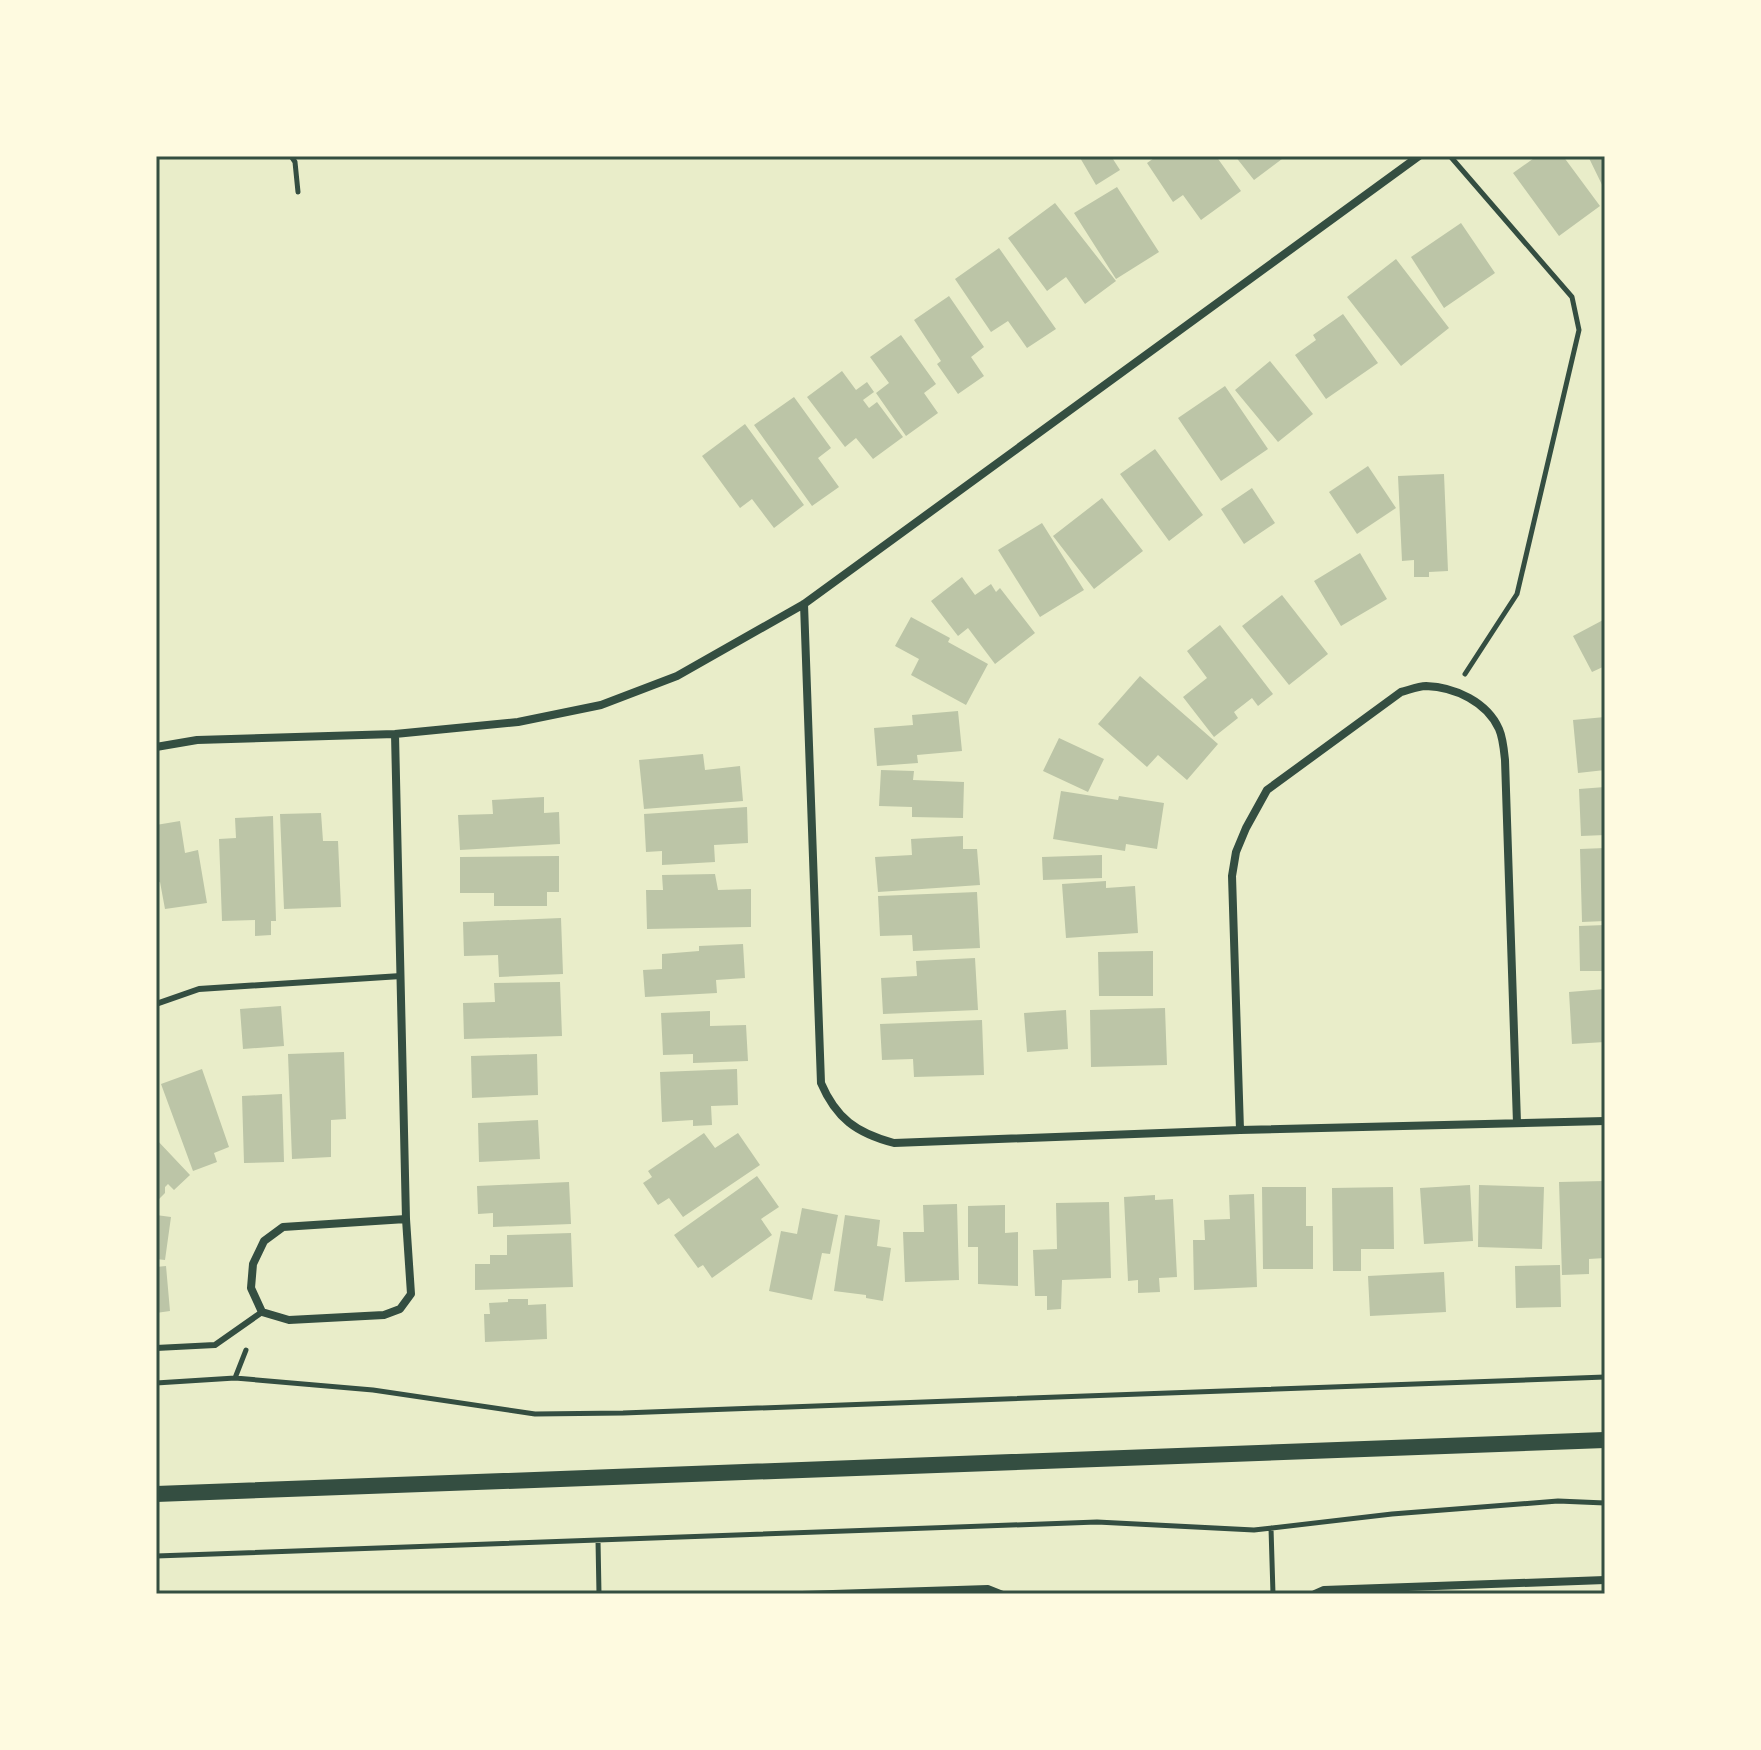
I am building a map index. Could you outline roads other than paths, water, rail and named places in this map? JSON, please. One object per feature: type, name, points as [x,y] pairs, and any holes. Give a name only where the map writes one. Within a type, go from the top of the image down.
[{"type":"main road","points":[[156,1494],[1605,1440]]},
{"type":"street","points":[[156,747],[197,740],[395,734],[518,722],[601,705],[677,676],[804,604],[1419,156]]},
{"type":"street","points":[[804,604],[821,1083],[830,1103],[847,1122],[869,1137],[894,1143],[1605,1121]]},
{"type":"street","points":[[1240,1130],[1232,876],[1236,852],[1267,790],[1401,692],[1423,686],[1454,692],[1489,711],[1501,731],[1505,760],[1517,1123]]},
{"type":"street","points":[[395,734],[406,1219],[411,1294],[400,1309],[384,1315],[289,1320],[262,1312],[251,1288],[253,1264],[264,1241],[283,1227],[406,1219]]},
{"type":"street","points":[[1315,1594],[1324,1590],[1605,1580]]},
{"type":"lane","points":[[156,1004],[199,989],[401,976]]},
{"type":"lane","points":[[156,1348],[215,1345],[262,1312]]},
{"type":"lane","points":[[802,1594],[988,1588],[1003,1594]]}]
